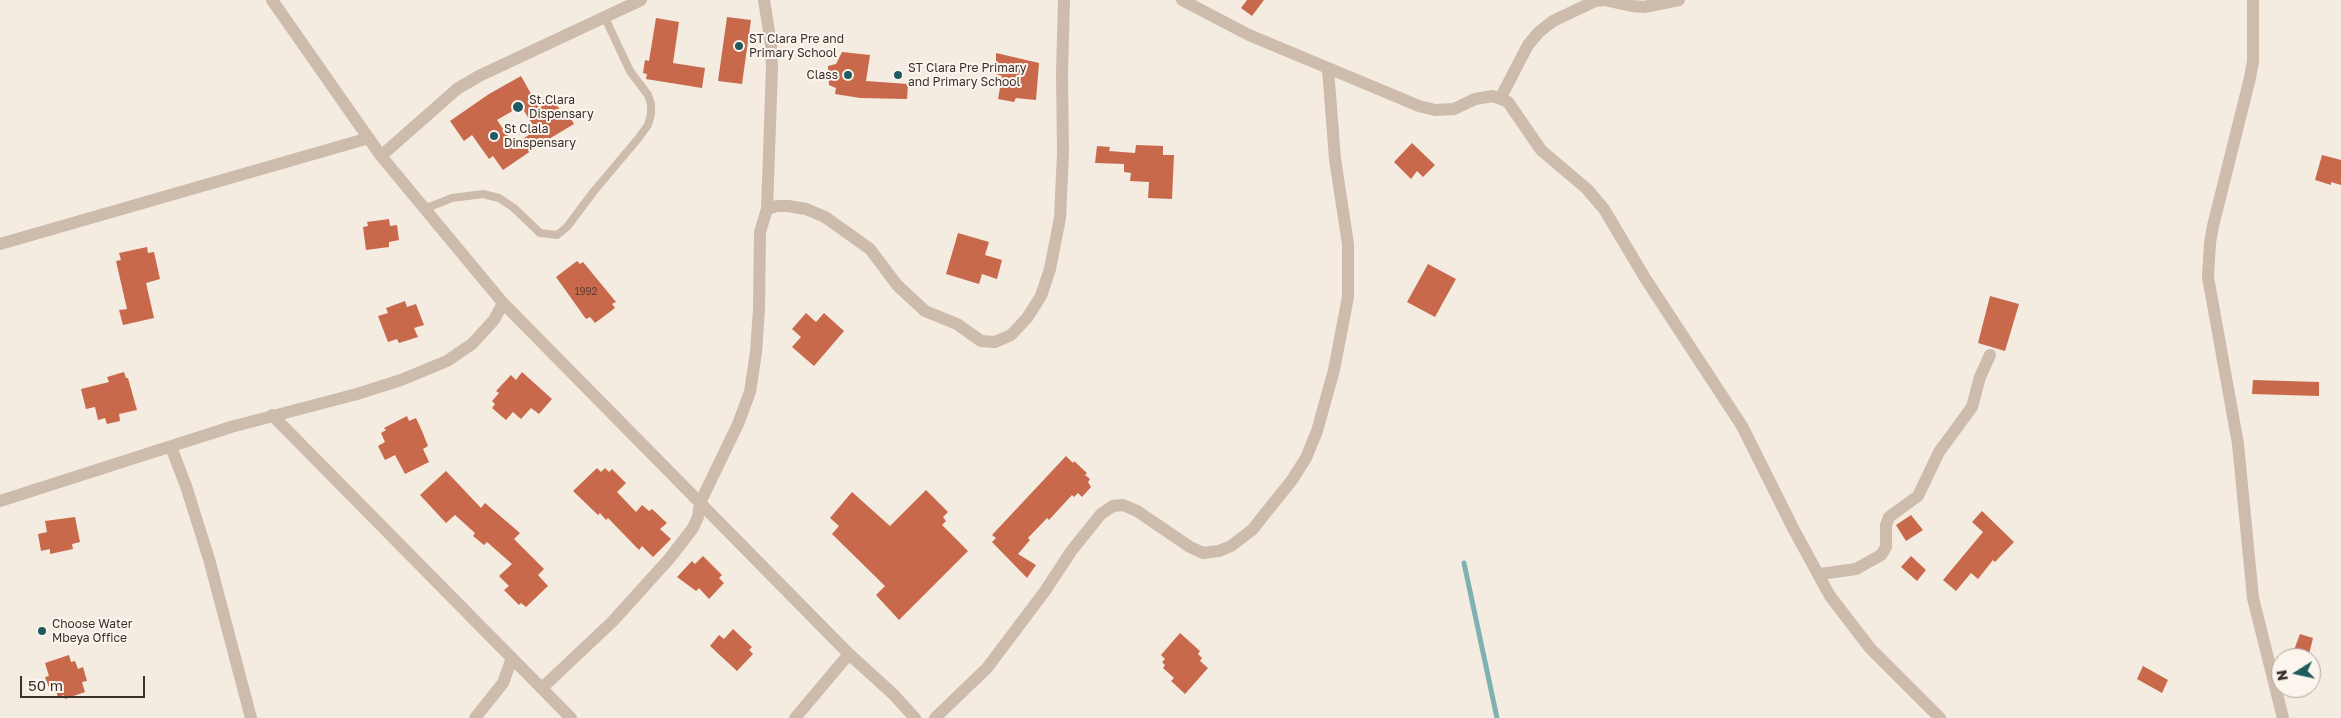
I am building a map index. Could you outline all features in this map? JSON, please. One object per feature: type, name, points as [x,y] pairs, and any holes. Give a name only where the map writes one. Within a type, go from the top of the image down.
[{"type":"street","points":[[272,0],[381,156],[503,303],[849,654],[893,694],[915,718]]},
{"type":"street","points":[[381,156],[457,90],[479,76],[507,61],[641,0]]},
{"type":"street","points":[[542,688],[613,621],[669,560],[693,528],[698,517],[700,503],[738,424],[750,392],[758,318],[760,232],[767,209],[772,68],[771,44],[764,0]]},
{"type":"street","points":[[767,209],[777,206],[788,206],[825,217],[870,250],[897,285],[925,311],[957,324],[981,341],[995,342],[1011,335],[1027,318],[1041,296],[1050,269],[1060,218],[1063,153],[1062,73],[1064,0]]},
{"type":"street","points":[[1182,0],[1249,35],[1328,70],[1419,106],[1435,110],[1454,109],[1475,98],[1493,96],[1501,97],[1508,102],[1541,150],[1587,189],[1604,209],[1645,278],[1738,418],[1794,530],[1820,574],[1830,596],[1890,671],[1940,718]]},
{"type":"street","points":[[1501,97],[1528,45],[1539,32],[1553,21],[1595,1],[1604,0],[1644,7],[1679,0]]},
{"type":"street","points":[[2253,0],[2252,69],[2234,149],[2213,226],[2208,277],[2238,444],[2253,598],[2282,718]]},
{"type":"street","points":[[935,718],[987,668],[1045,591],[1072,550],[1101,514],[1113,506],[1123,505],[1137,511],[1190,547],[1203,553],[1219,551],[1231,546],[1252,530],[1287,487],[1306,458],[1317,431],[1334,370],[1348,297],[1348,244],[1337,175],[1328,70]]},
{"type":"street","points":[[0,244],[369,138]]},
{"type":"street","points":[[0,501],[78,474],[272,415],[357,394],[402,380],[447,361],[483,334],[503,303]]},
{"type":"street","points":[[1820,574],[1856,569],[1881,555],[1886,546],[1886,525],[1889,517],[1918,496],[1939,452],[1972,407],[1984,367],[1990,355]]},
{"type":"street","points":[[272,415],[571,718]]},
{"type":"street","points":[[171,447],[186,486],[209,560],[251,718]]},
{"type":"street","points":[[795,718],[849,654]]},
{"type":"street","points":[[475,718],[503,683],[512,658]]},
{"type":"lane","points":[[424,209],[452,198],[483,194],[499,198],[514,208],[540,233],[558,235],[567,228],[594,191],[648,126],[651,114],[652,104],[630,71],[605,18]]},
{"type":"building","points":[[1247,0],[1264,0],[1252,16],[1241,8]]},
{"type":"building","points":[[727,17],[751,20],[742,84],[718,81]]},
{"type":"building","points":[[656,18],[679,22],[673,63],[705,68],[702,88],[646,79],[647,74],[643,73],[645,60],[649,61]]},
{"type":"building","name":"Class","points":[[842,52],[870,55],[866,81],[908,84],[907,99],[860,98],[835,94],[836,88],[829,85],[828,66],[836,64]]},
{"type":"building","points":[[996,53],[1039,63],[1036,100],[1016,98],[1014,102],[998,99],[1002,76],[996,74]]},
{"type":"building","points":[[521,76],[539,108],[553,99],[562,113],[566,110],[574,124],[503,170],[493,156],[489,159],[472,135],[464,141],[450,121],[489,94]],"holes":[[[521,106],[536,130],[514,145],[497,120]]]},
{"type":"building","points":[[1412,143],[1435,165],[1423,177],[1417,171],[1411,179],[1394,162]]},
{"type":"building","points":[[1136,145],[1163,146],[1163,155],[1174,155],[1172,199],[1148,198],[1149,182],[1130,181],[1131,173],[1124,172],[1124,164],[1095,163],[1097,146],[1110,147],[1109,151],[1135,153]]},
{"type":"building","points":[[2322,155],[2341,160],[2341,185],[2331,182],[2331,185],[2315,180]]},
{"type":"building","points":[[389,219],[390,226],[397,225],[399,240],[389,242],[389,247],[366,250],[363,227],[368,226],[367,222]]},
{"type":"building","points":[[958,233],[989,242],[985,255],[1002,260],[997,279],[982,274],[979,284],[946,274]]},
{"type":"building","points":[[147,247],[148,253],[154,252],[160,279],[146,283],[154,318],[123,325],[119,310],[127,309],[116,261],[121,260],[119,253]]},
{"type":"building","points":[[577,261],[580,264],[583,262],[616,302],[612,304],[615,308],[595,323],[590,317],[586,319],[556,277]]},
{"type":"building","points":[[1428,264],[1456,279],[1435,317],[1407,302]]},
{"type":"building","points":[[1990,296],[2019,304],[2005,351],[1978,343]]},
{"type":"building","points":[[405,301],[407,307],[416,304],[424,325],[414,328],[418,337],[399,343],[397,339],[388,342],[378,316],[388,313],[386,308]]},
{"type":"building","points":[[806,313],[816,322],[824,313],[844,331],[814,366],[792,347],[801,337],[792,329]]},
{"type":"building","points":[[124,372],[126,378],[128,378],[137,410],[119,414],[120,421],[107,424],[105,418],[98,420],[95,407],[86,409],[81,389],[109,382],[107,377]]},
{"type":"building","points":[[522,372],[552,399],[539,414],[531,408],[521,419],[513,412],[506,420],[492,408],[495,404],[492,401],[499,393],[496,391],[511,375],[516,380]]},
{"type":"building","points":[[2253,380],[2319,382],[2319,396],[2252,394]]},
{"type":"building","points":[[407,416],[409,421],[416,418],[428,446],[423,449],[429,462],[405,474],[395,455],[385,460],[378,446],[385,442],[381,433],[386,430],[384,428]]},
{"type":"building","points":[[1066,456],[1087,473],[1085,475],[1090,479],[1088,482],[1091,487],[1082,497],[1078,493],[1074,497],[1072,495],[1049,520],[1047,518],[1028,538],[1030,540],[1018,554],[1036,565],[1027,578],[992,542],[996,538],[992,535]]},
{"type":"building","points":[[597,468],[601,472],[605,468],[609,472],[612,469],[626,483],[617,492],[636,512],[642,505],[649,511],[652,509],[667,523],[660,529],[671,539],[653,557],[642,546],[639,550],[608,518],[606,520],[600,513],[598,515],[573,491]]},
{"type":"building","points":[[446,471],[481,508],[485,503],[520,533],[514,539],[544,569],[538,575],[548,586],[526,607],[521,603],[519,605],[504,590],[509,586],[499,576],[512,564],[487,542],[484,545],[473,536],[475,533],[455,515],[446,523],[420,495]]},
{"type":"building","points":[[926,490],[948,512],[943,517],[946,521],[942,525],[968,551],[899,620],[876,595],[885,586],[832,534],[839,526],[830,518],[852,492],[890,526]]},
{"type":"building","points":[[1982,511],[2014,542],[1995,562],[1993,560],[1978,579],[1971,573],[1956,591],[1943,580],[1983,532],[1972,522]]},
{"type":"building","points":[[1911,515],[1923,530],[1906,541],[1896,525]]},
{"type":"building","points":[[75,517],[80,542],[72,544],[73,549],[50,554],[50,549],[41,551],[38,534],[47,532],[45,521]]},
{"type":"building","points":[[703,556],[722,575],[719,578],[724,583],[709,599],[699,588],[696,591],[677,577],[692,561],[695,564]]},
{"type":"building","points":[[1911,556],[1926,570],[1917,581],[1901,567]]},
{"type":"building","points":[[733,629],[752,647],[749,650],[753,654],[737,671],[710,646],[719,635],[724,639]]},
{"type":"building","points":[[1180,633],[1200,651],[1198,654],[1202,658],[1200,661],[1208,668],[1185,694],[1171,681],[1174,678],[1163,668],[1165,665],[1162,662],[1165,659],[1161,655]]},
{"type":"building","points":[[2300,634],[2313,638],[2310,648],[2295,648]]},
{"type":"building","points":[[69,655],[71,662],[75,661],[78,669],[83,667],[87,681],[82,682],[85,692],[65,699],[64,695],[58,697],[55,688],[50,690],[45,677],[49,676],[45,663]]},
{"type":"building","points":[[2143,666],[2168,680],[2162,693],[2137,679]]},
{"type":"waterway","points":[[1464,563],[1497,718]]},
{"type":"place","name":"ST Clara Pre and Primary School","points":[[739,46]]},
{"type":"place","name":"Class","points":[[848,75]]},
{"type":"place","name":"ST Clara Pre Primary and Primary School","points":[[898,75]]},
{"type":"place","name":"St.Clara Dispensary","points":[[518,107]]},
{"type":"place","name":"St Clala Dinspensary","points":[[494,136]]},
{"type":"place","name":"Choose Water Mbeya Office","points":[[42,631]]}]
